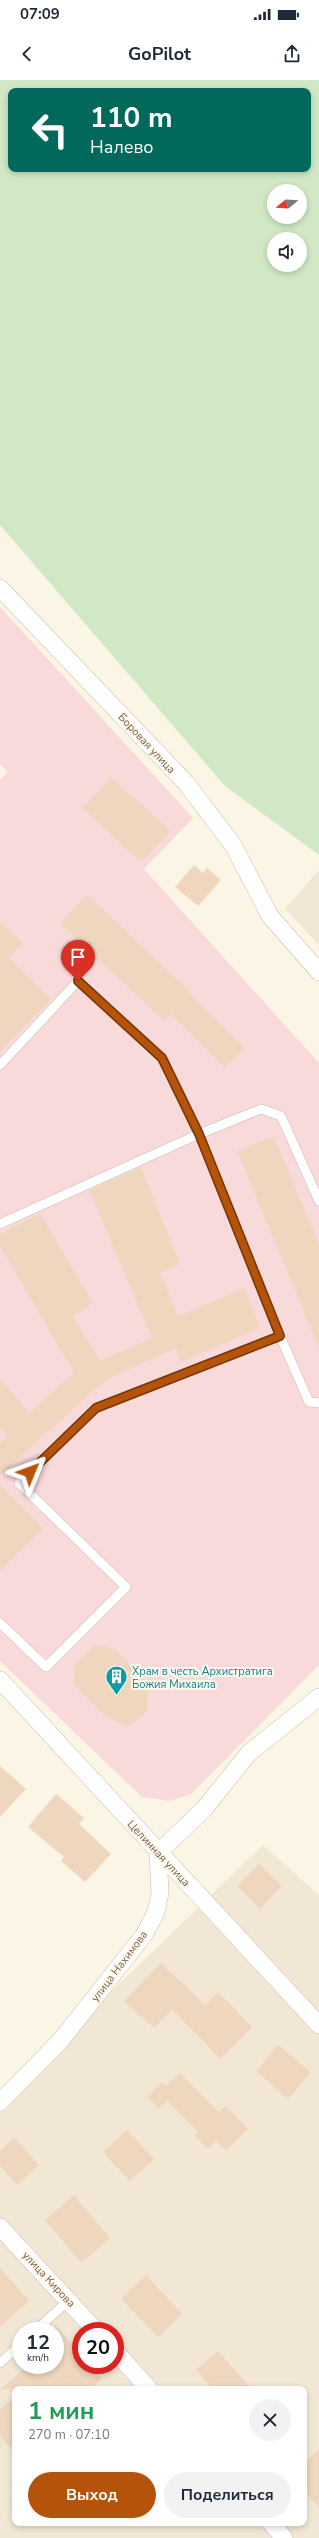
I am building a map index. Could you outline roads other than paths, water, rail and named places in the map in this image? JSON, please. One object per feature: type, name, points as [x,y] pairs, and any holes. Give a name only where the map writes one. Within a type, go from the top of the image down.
[{"type":"street","name":"Боровая улица","points":[[0,588],[186,783],[232,845],[270,916],[319,972]]},
{"type":"street","name":"Целинная улица","points":[[0,1680],[158,1853],[319,2024]]},
{"type":"street","points":[[158,1853],[204,1809],[249,1753],[319,1697]]},
{"type":"street","name":"улица Нахимова","points":[[0,2102],[61,2040],[144,1935],[156,1912],[160,1893],[158,1853]]},
{"type":"street","name":"улица Кирова","points":[[0,2227],[88,2322]]},
{"type":"street","points":[[124,2361],[146,2386]]},
{"type":"street","points":[[274,2526],[284,2538]]},
{"type":"lane","points":[[0,1065],[78,981],[162,1058],[199,1134],[280,1336],[309,1402],[319,1403]]},
{"type":"lane","points":[[0,1224],[199,1134],[261,1108],[281,1116],[319,1201]]},
{"type":"lane","points":[[0,1623],[46,1667],[126,1588],[19,1483],[96,1408],[280,1336]]},
{"type":"lane","points":[[45,2322],[69,2300]]},
{"type":"lane","points":[[0,2363],[12,2352]]},
{"type":"place","name":"Храм в честь Архистратига Божия Михаила","points":[[117,1696]]}]
